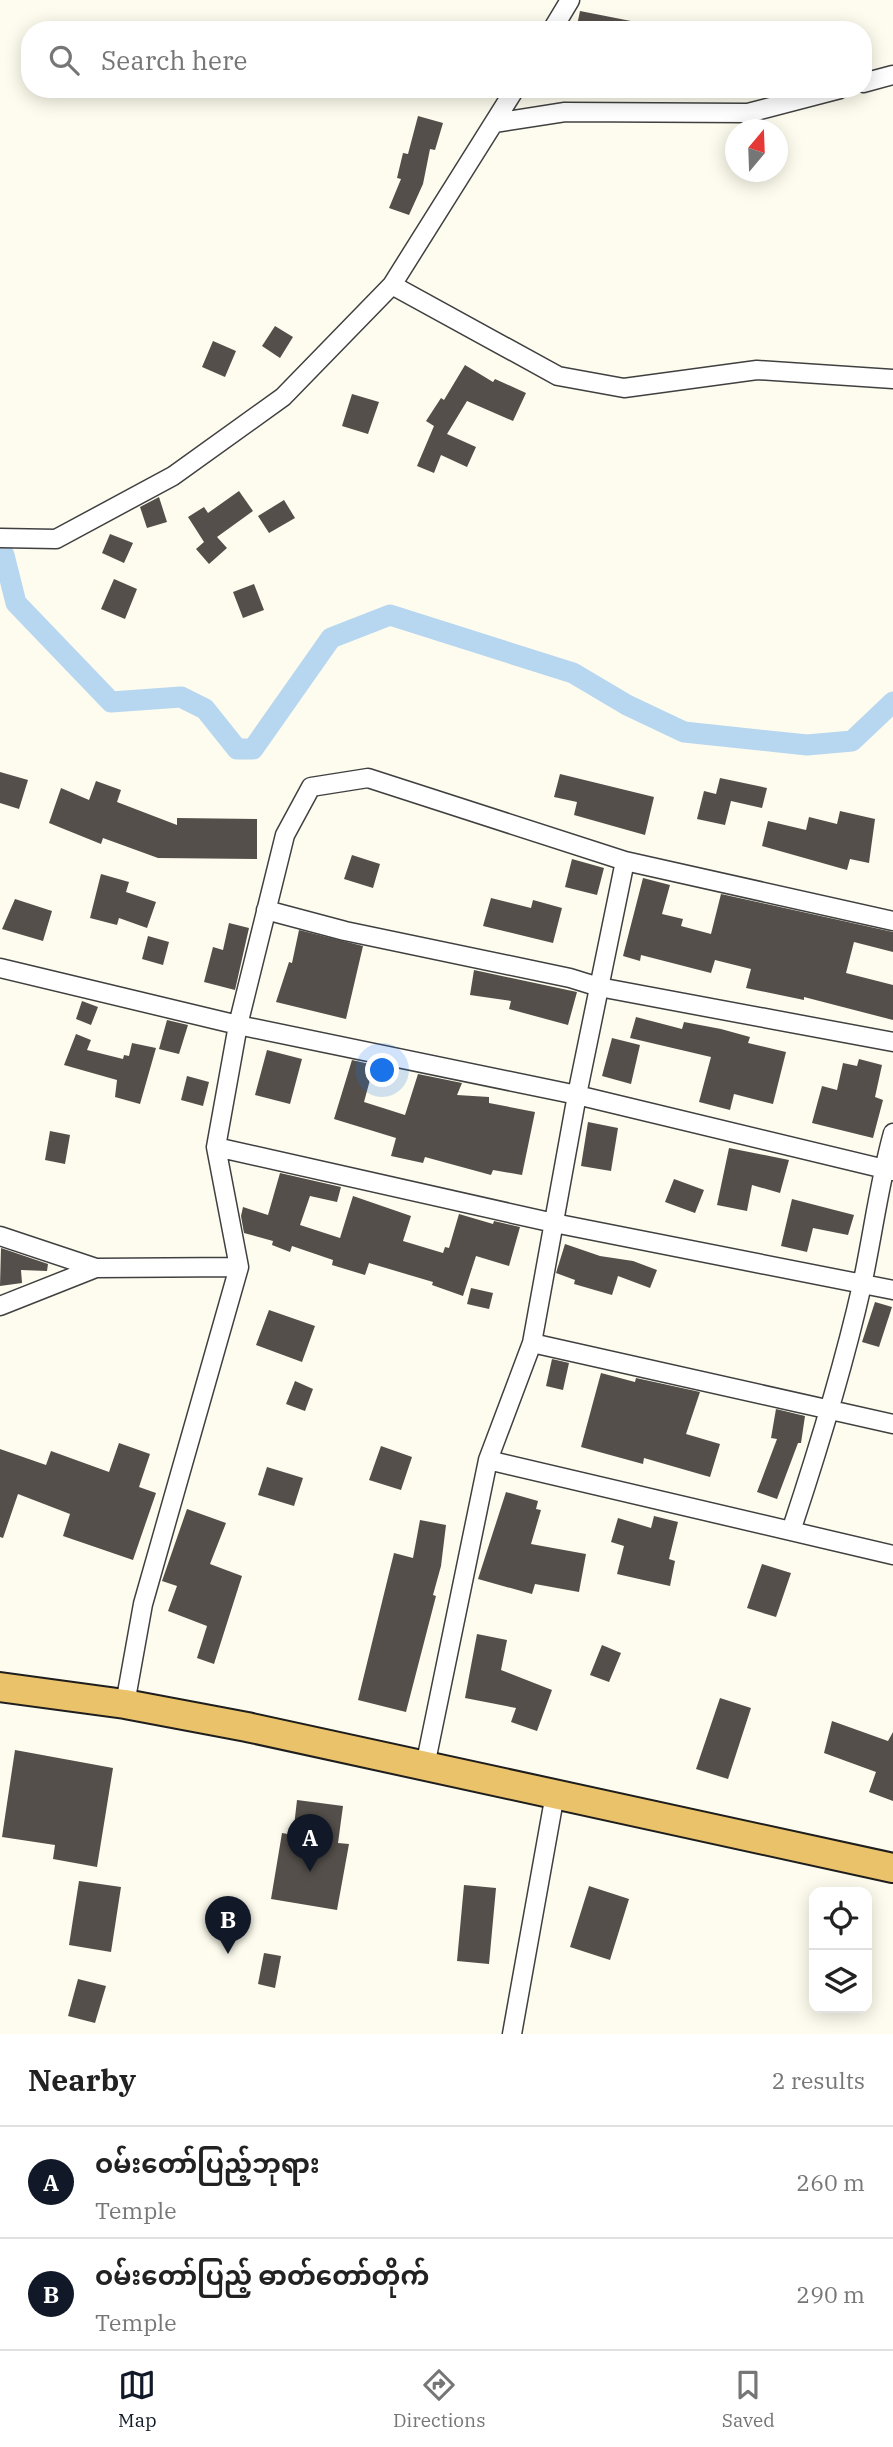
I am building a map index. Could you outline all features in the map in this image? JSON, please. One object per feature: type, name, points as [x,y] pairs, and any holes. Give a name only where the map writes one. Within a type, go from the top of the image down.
[{"type":"highway","points":[[0,1687],[125,1704],[247,1727],[893,1868]]},
{"type":"street","points":[[557,21],[570,0]]},
{"type":"street","points":[[872,81],[893,75]]},
{"type":"street","points":[[0,538],[56,539],[173,476],[284,397],[392,285],[509,98]]},
{"type":"street","points":[[494,123],[565,112],[748,113],[806,98]]},
{"type":"street","points":[[392,285],[558,376],[624,388],[757,370],[893,379]]},
{"type":"street","points":[[125,1704],[143,1604],[239,1267],[216,1147],[238,1025],[285,835],[311,787],[368,778],[625,861],[893,921]]},
{"type":"street","points":[[425,1766],[488,1460],[532,1343],[577,1095],[625,861]]},
{"type":"street","points":[[266,910],[345,932],[570,978],[599,987],[893,1041]]},
{"type":"street","points":[[0,968],[238,1025],[577,1095],[888,1170]]},
{"type":"street","points":[[791,1531],[832,1410],[888,1170],[893,1133]]},
{"type":"street","points":[[216,1147],[554,1223],[893,1290]]},
{"type":"street","points":[[0,1236],[96,1268],[239,1267]]},
{"type":"street","points":[[0,1306],[96,1268]]},
{"type":"street","points":[[532,1343],[893,1424]]},
{"type":"street","points":[[488,1460],[893,1555]]},
{"type":"street","points":[[512,2034],[555,1794]]},
{"type":"building","points":[[580,11],[631,21],[578,21]]},
{"type":"building","points":[[418,116],[443,123],[435,150],[430,149],[423,184],[409,215],[389,208],[401,179],[397,178],[403,153],[408,154]]},
{"type":"building","points":[[275,326],[293,337],[280,358],[262,346]]},
{"type":"building","points":[[213,341],[236,351],[225,377],[202,367]]},
{"type":"building","points":[[465,365],[493,382],[495,379],[526,393],[513,421],[467,401],[447,434],[476,447],[467,467],[441,455],[434,473],[417,466],[434,426],[426,421],[441,398],[444,400]]},
{"type":"building","points":[[352,394],[379,402],[368,434],[342,426]]},
{"type":"building","points":[[239,491],[253,511],[217,537],[227,548],[209,564],[196,549],[204,542],[188,517],[204,507],[208,513]]},
{"type":"building","points":[[159,497],[167,522],[147,528],[140,507]]},
{"type":"building","points":[[284,500],[295,518],[269,533],[258,516]]},
{"type":"building","points":[[110,534],[133,543],[124,563],[102,553]]},
{"type":"building","points":[[114,579],[137,589],[125,619],[101,609]]},
{"type":"building","points":[[254,584],[264,610],[243,618],[233,592]]},
{"type":"building","points":[[0,772],[28,780],[19,809],[0,803]]},
{"type":"building","points":[[560,774],[654,797],[645,835],[574,815],[577,802],[554,797]]},
{"type":"building","points":[[720,778],[767,788],[762,808],[731,801],[725,825],[697,819],[704,791],[716,794]]},
{"type":"building","points":[[96,781],[121,790],[117,802],[177,825],[177,818],[257,819],[257,859],[158,858],[103,838],[101,844],[49,823],[61,788],[89,800]]},
{"type":"building","points":[[840,811],[875,819],[869,863],[850,859],[847,870],[762,846],[768,821],[806,830],[809,817],[837,824]]},
{"type":"building","points":[[352,855],[380,864],[373,888],[344,879]]},
{"type":"building","points":[[572,859],[604,868],[597,895],[565,887]]},
{"type":"building","points":[[101,874],[129,882],[126,892],[156,902],[147,928],[119,918],[117,925],[90,918]]},
{"type":"building","points":[[643,878],[670,885],[662,914],[683,919],[681,926],[711,934],[721,894],[893,932],[893,952],[854,942],[846,973],[893,985],[893,1020],[804,997],[804,1000],[746,988],[751,969],[715,960],[711,973],[641,955],[640,961],[623,956]]},
{"type":"building","points":[[491,898],[531,908],[533,900],[562,908],[553,943],[483,926]]},
{"type":"building","points":[[15,899],[52,911],[43,941],[2,929]]},
{"type":"building","points":[[229,923],[249,928],[235,990],[204,982],[213,947],[223,950]]},
{"type":"building","points":[[299,930],[363,946],[346,1019],[276,1002],[289,962],[292,963]]},
{"type":"building","points":[[148,936],[169,942],[163,965],[142,959]]},
{"type":"building","points":[[474,970],[577,992],[568,1025],[509,1009],[511,1001],[470,995]]},
{"type":"building","points":[[82,1001],[98,1007],[91,1025],[76,1019]]},
{"type":"building","points":[[636,1017],[682,1029],[684,1022],[721,1029],[750,1037],[748,1043],[786,1052],[773,1104],[734,1094],[730,1110],[699,1102],[711,1057],[630,1038]]},
{"type":"building","points":[[167,1020],[188,1025],[179,1054],[159,1049]]},
{"type":"building","points":[[76,1034],[91,1040],[87,1050],[123,1059],[124,1055],[129,1056],[132,1043],[156,1048],[140,1104],[115,1097],[117,1080],[64,1065]]},
{"type":"building","points":[[612,1038],[640,1045],[631,1084],[602,1076]]},
{"type":"building","points":[[267,1050],[302,1059],[290,1104],[255,1095]]},
{"type":"building","points":[[859,1059],[882,1065],[875,1097],[883,1100],[873,1138],[812,1123],[822,1086],[837,1090],[843,1063],[857,1066]]},
{"type":"building","points":[[352,1060],[374,1065],[364,1102],[405,1115],[418,1074],[462,1083],[457,1095],[489,1097],[489,1103],[535,1112],[522,1175],[493,1170],[491,1175],[425,1157],[423,1163],[391,1156],[396,1138],[334,1119]]},
{"type":"building","points":[[187,1076],[209,1082],[203,1106],[181,1100]]},
{"type":"building","points":[[588,1122],[618,1128],[611,1171],[581,1166]]},
{"type":"building","points":[[50,1131],[70,1135],[65,1164],[45,1160]]},
{"type":"building","points":[[729,1148],[789,1160],[780,1193],[752,1185],[747,1211],[717,1205]]},
{"type":"building","points":[[280,1173],[341,1187],[337,1202],[310,1196],[300,1225],[340,1238],[353,1196],[411,1216],[403,1241],[443,1253],[445,1247],[449,1248],[459,1214],[493,1224],[494,1221],[520,1227],[509,1266],[476,1256],[463,1296],[432,1285],[433,1282],[369,1263],[365,1275],[332,1265],[333,1260],[292,1246],[290,1252],[272,1245],[273,1241],[244,1233],[241,1216],[243,1207],[268,1215]]},
{"type":"building","points":[[674,1179],[704,1190],[695,1213],[665,1202]]},
{"type":"building","points":[[792,1199],[854,1215],[848,1235],[813,1228],[807,1252],[781,1246]]},
{"type":"building","points":[[565,1244],[600,1256],[633,1261],[657,1270],[650,1288],[618,1276],[612,1295],[574,1284],[575,1280],[556,1273]]},
{"type":"building","points":[[1,1248],[48,1264],[47,1271],[21,1270],[22,1283],[0,1286]]},
{"type":"building","points":[[471,1288],[493,1293],[489,1309],[467,1304]]},
{"type":"building","points":[[875,1302],[892,1307],[879,1347],[862,1342]]},
{"type":"building","points":[[269,1310],[315,1326],[302,1362],[256,1345]]},
{"type":"building","points":[[552,1359],[569,1363],[563,1390],[546,1386]]},
{"type":"building","points":[[601,1373],[635,1382],[636,1378],[700,1392],[686,1434],[720,1444],[710,1477],[644,1458],[643,1464],[581,1447]]},
{"type":"building","points":[[295,1381],[313,1389],[305,1411],[286,1404]]},
{"type":"building","points":[[776,1409],[805,1416],[801,1443],[798,1443],[777,1499],[757,1492],[777,1439],[771,1438]]},
{"type":"building","points":[[119,1443],[150,1454],[139,1487],[156,1493],[133,1560],[63,1536],[70,1514],[18,1494],[3,1538],[0,1537],[0,1449],[46,1465],[51,1451],[109,1472]]},
{"type":"building","points":[[381,1446],[412,1457],[401,1490],[369,1480]]},
{"type":"building","points":[[267,1467],[303,1478],[294,1506],[258,1495]]},
{"type":"building","points":[[506,1492],[538,1501],[536,1509],[541,1510],[531,1544],[586,1554],[579,1592],[535,1584],[532,1594],[478,1579]]},
{"type":"building","points":[[187,1509],[226,1523],[210,1564],[242,1576],[214,1664],[197,1658],[207,1626],[168,1611],[177,1586],[162,1581]]},
{"type":"building","points":[[654,1516],[678,1522],[669,1559],[675,1561],[670,1586],[617,1574],[624,1546],[611,1542],[618,1518],[651,1528]]},
{"type":"building","points":[[420,1520],[446,1525],[441,1566],[433,1595],[436,1596],[406,1712],[358,1700],[394,1553],[413,1558]]},
{"type":"building","points":[[762,1564],[791,1573],[776,1617],[747,1608]]},
{"type":"building","points":[[477,1634],[507,1640],[501,1670],[552,1690],[537,1731],[511,1722],[516,1708],[465,1698]]},
{"type":"building","points":[[602,1645],[621,1653],[609,1682],[590,1675]]},
{"type":"building","points":[[720,1698],[751,1708],[728,1779],[696,1769]]},
{"type":"building","points":[[832,1721],[888,1741],[893,1732],[893,1801],[869,1792],[876,1772],[824,1753]]},
{"type":"building","points":[[15,1750],[113,1768],[97,1867],[53,1859],[55,1845],[2,1837]]},
{"type":"building","points":[[297,1800],[343,1806],[338,1843],[349,1844],[337,1910],[271,1899],[282,1833],[293,1835]]},
{"type":"building","points":[[79,1881],[121,1887],[111,1952],[69,1945]]},
{"type":"building","points":[[464,1885],[496,1888],[489,1964],[457,1961]]},
{"type":"building","points":[[589,1886],[629,1899],[610,1960],[570,1947]]},
{"type":"building","points":[[264,1953],[281,1956],[275,1988],[258,1984]]},
{"type":"building","points":[[78,1979],[106,1986],[95,2023],[68,2016]]},
{"type":"waterway","points":[[4,555],[16,603],[111,702],[181,697],[205,709],[237,749],[253,749],[331,638],[390,615],[573,673],[627,705],[684,732],[807,745],[852,741],[893,702]]},
{"type":"place","name":"ဝမ်းတော်ပြည့်ဘုရား","points":[[310,1872]]},
{"type":"place","name":"ဝမ်းတော်ပြည့် ဓာတ်တော်တိုက်","points":[[228,1954]]}]
